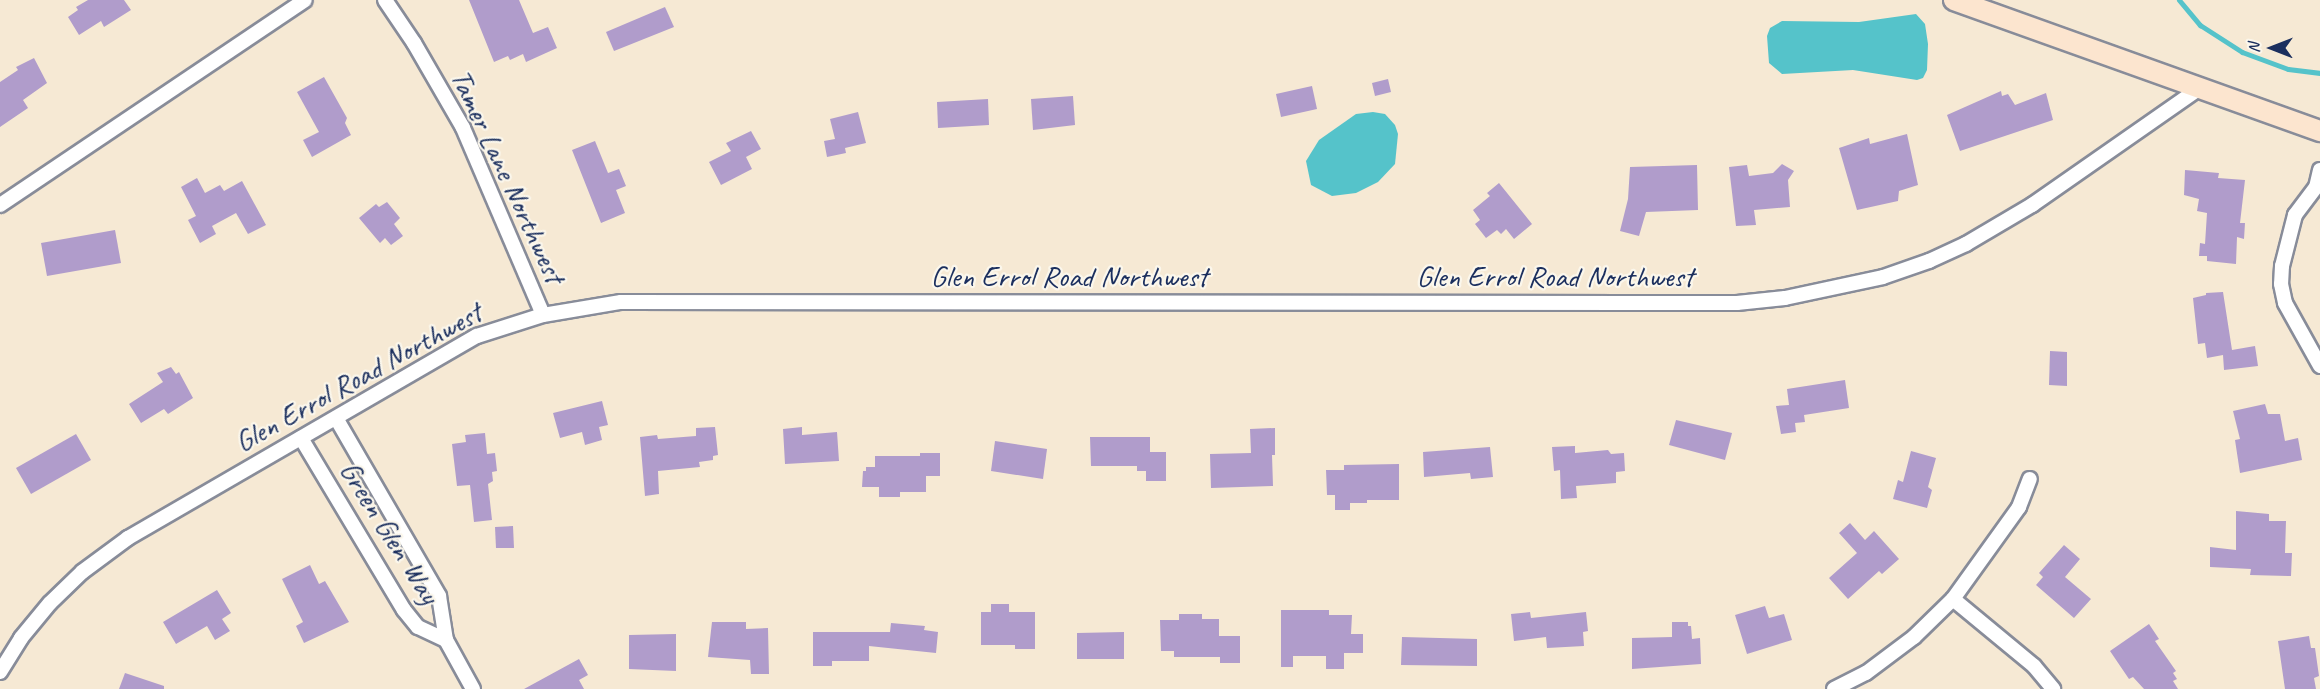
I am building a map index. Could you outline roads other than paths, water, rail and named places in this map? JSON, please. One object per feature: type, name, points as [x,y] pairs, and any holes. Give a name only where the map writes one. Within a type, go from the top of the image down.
[{"type":"street","points":[[0,205],[305,0]]},
{"type":"street","name":"Tamer Lane Northwest","points":[[385,0],[414,43],[463,128],[543,315]]},
{"type":"street","points":[[1954,0],[2320,131]]},
{"type":"street","name":"Glen Errol Road Northwest","points":[[0,672],[21,638],[50,603],[82,572],[129,538],[477,336],[543,315],[621,303],[1737,303],[1785,298],[1883,277],[1929,261],[1966,244],[2032,205],[2200,88]]},
{"type":"street","points":[[2320,170],[2316,187],[2295,215],[2282,266],[2281,284],[2285,303],[2320,366]]},
{"type":"street","name":"Green Glen Way","points":[[336,418],[439,596],[446,640],[473,689]]},
{"type":"street","name":"Green Glen Way","points":[[300,438],[404,610],[418,627],[446,640]]},
{"type":"street","points":[[1834,689],[1866,673],[1914,637],[1953,599],[2019,507],[2030,480]]},
{"type":"street","points":[[1953,599],[2034,666],[2053,689]]},
{"type":"water","points":[[1916,14],[1925,24],[1928,44],[1927,70],[1923,78],[1917,80],[1853,70],[1782,74],[1769,63],[1767,36],[1770,28],[1782,21],[1859,22]]},
{"type":"water","points":[[1373,112],[1385,114],[1395,125],[1398,134],[1395,164],[1378,182],[1356,193],[1332,196],[1311,185],[1306,161],[1319,140],[1356,114]]},
{"type":"waterway","points":[[2179,0],[2200,25],[2242,52],[2288,69],[2320,73]]}]
